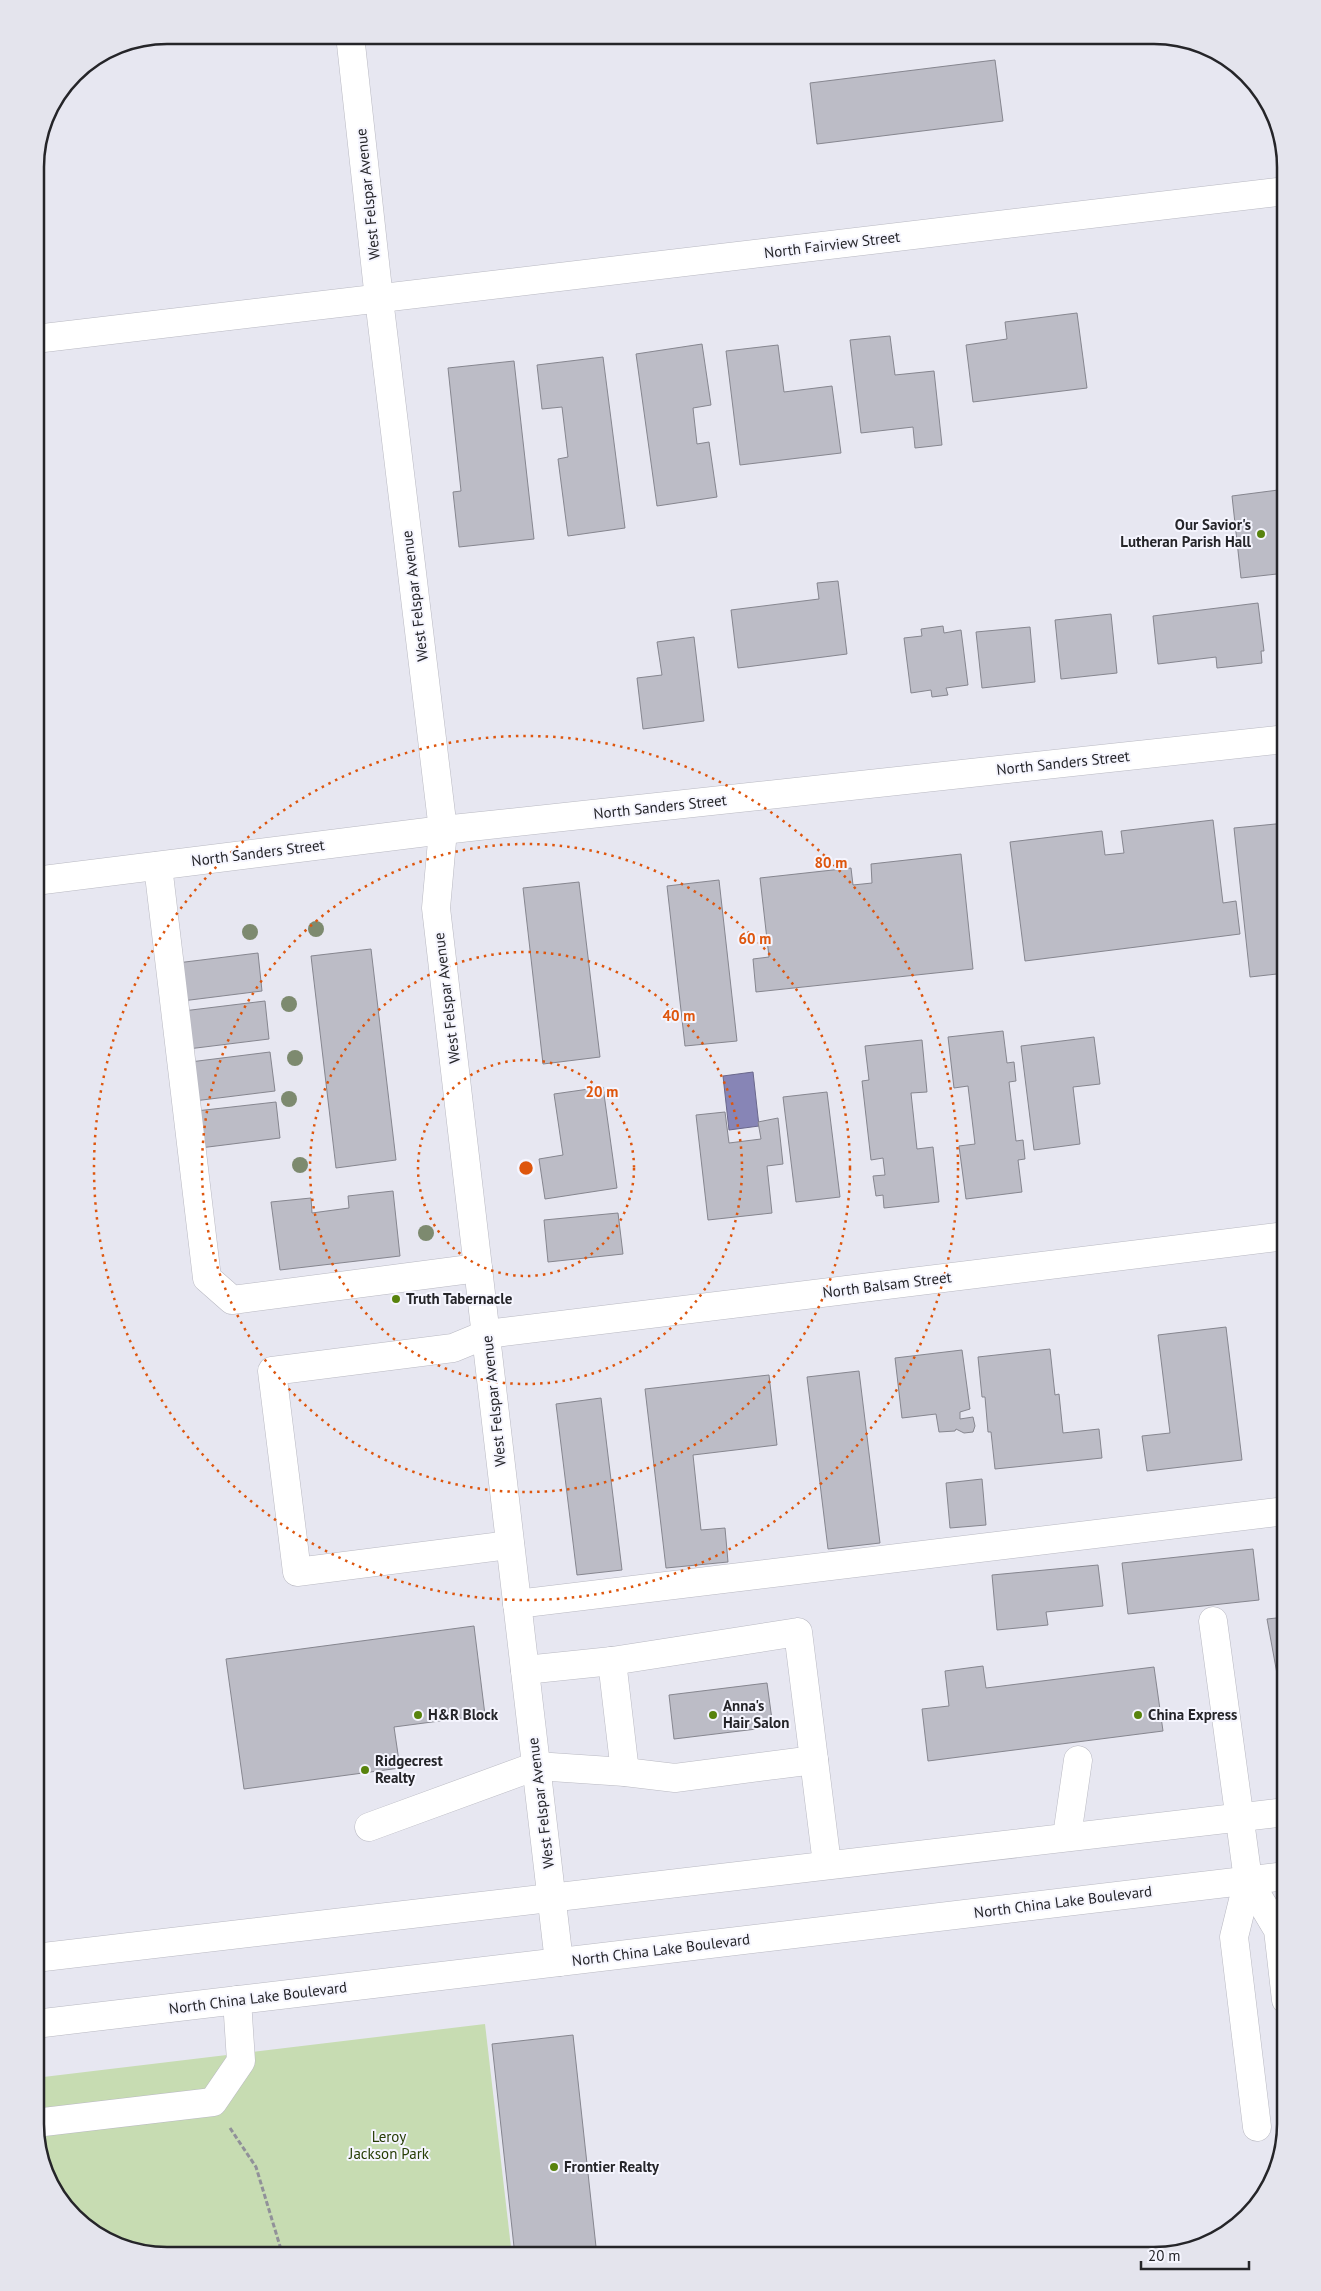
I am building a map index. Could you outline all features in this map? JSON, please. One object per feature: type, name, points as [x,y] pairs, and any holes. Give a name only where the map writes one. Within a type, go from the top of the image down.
[{"type":"street","name":"West Felspar Avenue","points":[[351,44],[379,299],[444,830],[436,908],[559,1962]]},
{"type":"street","name":"North Fairview Street","points":[[44,338],[1277,192]]},
{"type":"street","name":"North Sanders Street","points":[[44,880],[444,830],[1277,740]]},
{"type":"street","points":[[158,866],[207,1278],[232,1300],[478,1268]]},
{"type":"street","name":"North Balsam Street","points":[[510,1545],[298,1572],[272,1371],[453,1348],[487,1334],[1277,1237]]},
{"type":"street","points":[[517,1604],[1277,1512]]},
{"type":"street","points":[[1213,1621],[1248,1880],[1234,1936],[1257,2127]]},
{"type":"street","points":[[525,1670],[612,1661],[798,1632],[827,1864]]},
{"type":"street","points":[[612,1661],[626,1772]]},
{"type":"street","points":[[368,1826],[536,1766],[626,1772],[675,1778],[814,1760]]},
{"type":"street","points":[[1067,1836],[1078,1760]]},
{"type":"street","points":[[44,1957],[827,1864],[1277,1813]]},
{"type":"street","name":"North China Lake Boulevard","points":[[44,2023],[1277,1877]]},
{"type":"street","points":[[1248,1880],[1277,1928]]},
{"type":"street","points":[[44,2122],[213,2102],[241,2061],[237,2000]]},
{"type":"path","points":[[213,2102],[256,2167],[280,2247]]},
{"type":"green space","name":"Leroy Jackson Park","points":[[485,2024],[511,2247],[159,2247],[127,2241],[113,2235],[86,2217],[74,2205],[56,2178],[50,2164],[45,2140],[44,2077]]},
{"type":"water","points":[[753,1072],[759,1126],[729,1130],[723,1076]]},
{"type":"building","points":[[995,60],[1003,121],[817,144],[810,83]]},
{"type":"building","points":[[1077,313],[1087,388],[973,402],[966,345],[1007,339],[1005,322]]},
{"type":"building","points":[[890,336],[895,375],[934,371],[942,445],[915,448],[913,427],[861,433],[850,340]]},
{"type":"building","points":[[702,344],[711,405],[693,408],[697,444],[709,442],[717,497],[657,506],[636,354]]},
{"type":"building","points":[[778,345],[784,392],[832,386],[841,453],[740,465],[726,351]]},
{"type":"building","points":[[603,357],[625,528],[568,536],[558,459],[568,457],[562,407],[542,409],[537,365]]},
{"type":"building","points":[[514,361],[534,539],[459,547],[453,492],[461,491],[448,368]]},
{"type":"building","name":"Our Savior's Lutheran Parish Hall","points":[[1277,490],[1277,574],[1241,578],[1232,496]]},
{"type":"building","points":[[838,581],[847,654],[738,668],[731,610],[819,599],[817,583]]},
{"type":"building","points":[[1258,603],[1264,651],[1261,651],[1262,663],[1217,668],[1216,657],[1158,664],[1153,616]]},
{"type":"building","points":[[1111,614],[1117,673],[1061,679],[1055,620]]},
{"type":"building","points":[[943,626],[944,633],[961,630],[968,685],[946,688],[948,695],[932,697],[931,690],[911,693],[904,638],[922,636],[921,629]]},
{"type":"building","points":[[1030,627],[1035,682],[982,688],[976,632]]},
{"type":"building","points":[[694,637],[704,721],[643,729],[637,678],[662,675],[657,642]]},
{"type":"building","points":[[1213,820],[1223,903],[1236,901],[1240,934],[1025,961],[1010,842],[1102,831],[1105,855],[1124,853],[1121,831]]},
{"type":"building","points":[[1277,824],[1277,974],[1250,977],[1234,828]]},
{"type":"building","points":[[961,854],[973,969],[756,992],[753,959],[769,957],[760,878],[851,868],[853,885],[872,883],[871,864]]},
{"type":"building","points":[[719,880],[737,1041],[685,1046],[667,886]]},
{"type":"building","points":[[579,882],[600,1057],[543,1064],[523,888]]},
{"type":"building","points":[[371,949],[396,1160],[336,1168],[311,956]]},
{"type":"building","points":[[258,953],[262,991],[182,1001],[177,963]]},
{"type":"building","points":[[265,1001],[269,1039],[188,1049],[183,1011]]},
{"type":"building","points":[[1003,1031],[1007,1063],[1014,1062],[1016,1081],[1009,1082],[1016,1141],[1023,1140],[1025,1159],[1018,1160],[1022,1192],[966,1199],[959,1146],[975,1144],[968,1086],[954,1088],[948,1037]]},
{"type":"building","points":[[1094,1037],[1100,1084],[1073,1087],[1080,1144],[1034,1150],[1021,1046]]},
{"type":"building","points":[[922,1040],[927,1092],[911,1093],[917,1149],[933,1147],[939,1202],[884,1208],[883,1195],[876,1196],[873,1176],[885,1175],[883,1158],[871,1160],[862,1081],[869,1080],[865,1046]]},
{"type":"building","points":[[270,1052],[275,1091],[194,1101],[190,1062]]},
{"type":"building","points":[[603,1087],[617,1188],[545,1199],[539,1159],[563,1155],[554,1094]]},
{"type":"building","points":[[827,1092],[840,1197],[796,1202],[783,1097]]},
{"type":"building","points":[[276,1102],[280,1138],[200,1148],[196,1111]]},
{"type":"building","points":[[725,1112],[729,1143],[761,1139],[758,1122],[778,1118],[783,1164],[767,1166],[772,1213],[708,1220],[696,1115]]},
{"type":"building","points":[[393,1191],[400,1256],[280,1270],[271,1202],[311,1198],[312,1213],[349,1208],[348,1196]]},
{"type":"building","points":[[618,1213],[623,1254],[548,1262],[544,1220]]},
{"type":"building","points":[[1226,1327],[1242,1460],[1147,1471],[1142,1436],[1170,1433],[1158,1335]]},
{"type":"building","points":[[1050,1349],[1055,1395],[1059,1394],[1063,1433],[1099,1429],[1102,1458],[995,1469],[991,1432],[988,1432],[985,1397],[982,1397],[978,1357]]},
{"type":"building","points":[[962,1350],[970,1409],[960,1412],[960,1419],[973,1417],[975,1426],[973,1432],[964,1433],[956,1429],[955,1431],[939,1432],[936,1414],[902,1418],[895,1358]]},
{"type":"building","points":[[859,1371],[880,1543],[828,1549],[807,1377]]},
{"type":"building","points":[[769,1375],[777,1445],[693,1455],[701,1530],[725,1528],[728,1562],[666,1568],[645,1389]]},
{"type":"building","points":[[601,1398],[622,1570],[577,1575],[556,1404]]},
{"type":"building","points":[[982,1479],[986,1525],[950,1528],[946,1483]]},
{"type":"building","points":[[1253,1549],[1259,1600],[1128,1614],[1122,1563]]},
{"type":"building","points":[[1098,1565],[1103,1606],[1046,1612],[1048,1625],[997,1630],[992,1575]]},
{"type":"building","points":[[1277,1618],[1277,1674],[1267,1619]]},
{"type":"building","points":[[474,1626],[485,1715],[394,1727],[400,1768],[244,1789],[226,1659]]},
{"type":"building","points":[[983,1666],[986,1688],[1154,1667],[1163,1731],[928,1761],[922,1709],[949,1706],[945,1671]]},
{"type":"building","points":[[767,1683],[773,1727],[674,1739],[669,1695]]},
{"type":"building","points":[[573,2035],[596,2247],[514,2247],[492,2044]]},
{"type":"place","name":"Our Savior's Lutheran Parish Hall","points":[[1261,534]]},
{"type":"place","name":"Truth Tabernacle","points":[[396,1299]]},
{"type":"place","name":"H&R Block","points":[[418,1715]]},
{"type":"place","name":"Anna's Hair Salon","points":[[713,1715]]},
{"type":"place","name":"China Express","points":[[1138,1715]]},
{"type":"place","name":"Ridgecrest Realty","points":[[365,1770]]},
{"type":"place","name":"Frontier Realty","points":[[554,2167]]}]
